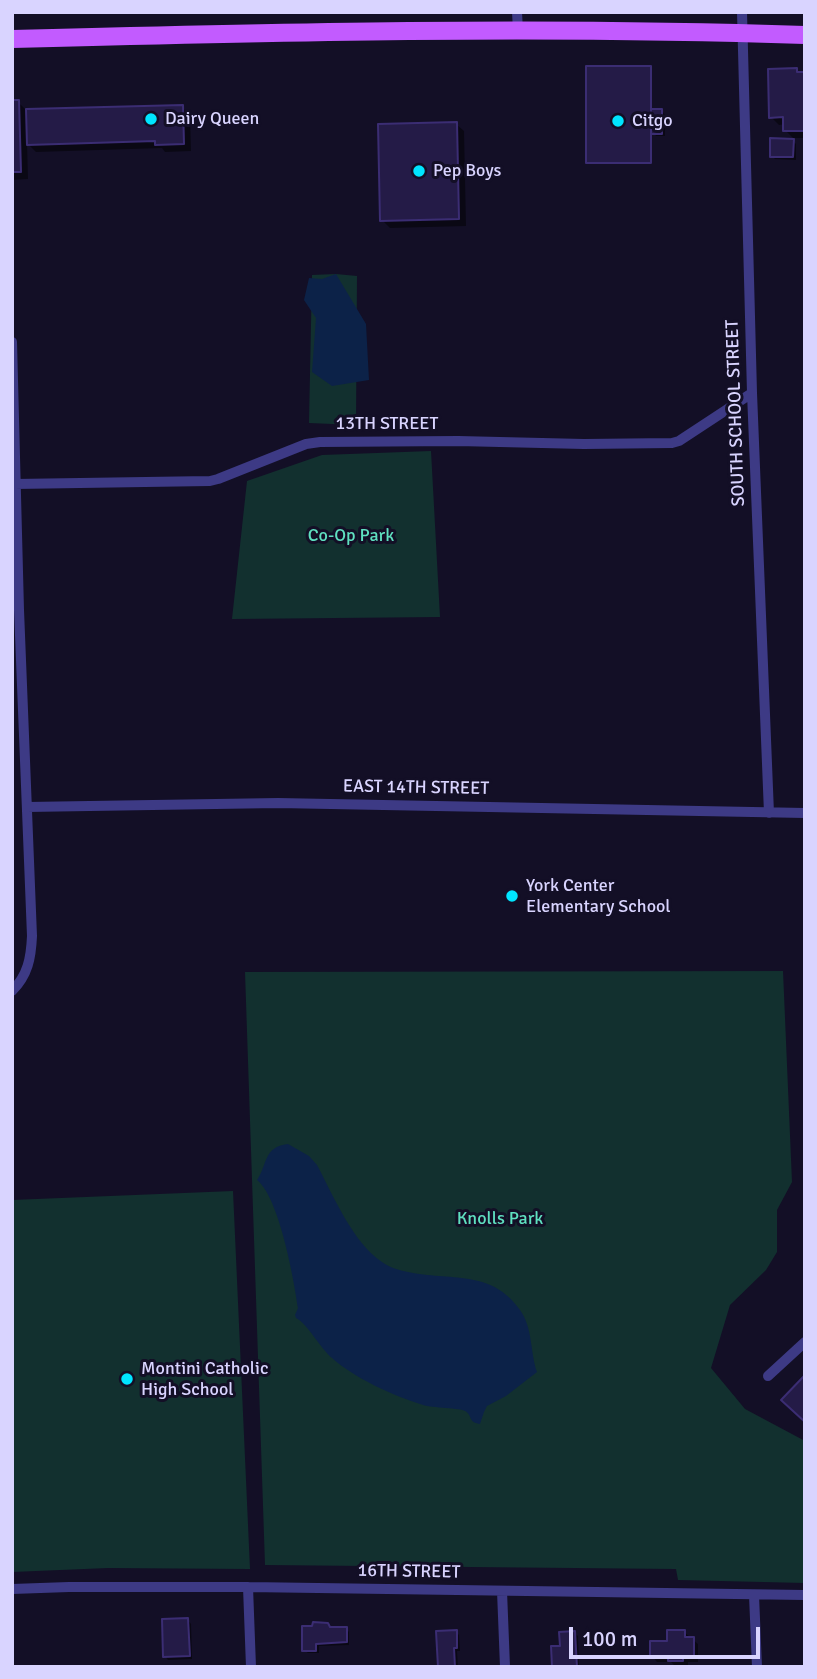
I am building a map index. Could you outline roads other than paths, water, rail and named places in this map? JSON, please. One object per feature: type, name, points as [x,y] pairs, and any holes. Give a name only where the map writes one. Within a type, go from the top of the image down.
[{"type":"main road","points":[[12,39],[267,32],[518,31],[805,35]]},
{"type":"street","points":[[517,12],[518,31]]},
{"type":"street","name":"SOUTH SCHOOL STREET","points":[[742,12],[751,393],[769,813]]},
{"type":"street","points":[[12,342],[16,610],[32,943],[29,964],[16,987]]},
{"type":"street","name":"13TH STREET","points":[[15,484],[218,480],[306,444],[320,442],[672,443],[751,393]]},
{"type":"street","name":"EAST 14TH STREET","points":[[27,807],[278,803],[805,813]]},
{"type":"street","points":[[768,1376],[805,1342]]},
{"type":"street","points":[[248,1587],[251,1667]]},
{"type":"street","name":"16TH STREET","points":[[12,1589],[248,1587],[805,1595]]},
{"type":"street","points":[[502,1591],[505,1667]]},
{"type":"street","points":[[754,1595],[757,1667]]},
{"type":"water","points":[[336,274],[366,324],[369,380],[332,386],[312,372],[316,318],[304,300],[309,278],[322,279]]},
{"type":"water","points":[[288,1144],[309,1156],[317,1165],[353,1231],[382,1262],[423,1275],[483,1282],[509,1297],[520,1310],[527,1324],[537,1372],[506,1396],[487,1406],[480,1424],[473,1422],[462,1410],[423,1405],[363,1379],[332,1358],[296,1318],[298,1308],[293,1278],[279,1220],[265,1189],[257,1180],[270,1152]]},
{"type":"place","name":"Dairy Queen","points":[[151,119]]},
{"type":"place","name":"Citgo","points":[[618,121]]},
{"type":"place","name":"Pep Boys","points":[[419,171]]},
{"type":"place","name":"York Center Elementary School","points":[[512,896]]},
{"type":"place","name":"Montini Catholic High School","points":[[127,1379]]},
{"type":"park label","name":"Co-Op Park","points":[[351,536]]},
{"type":"park label","name":"Knolls Park","points":[[500,1219]]}]
